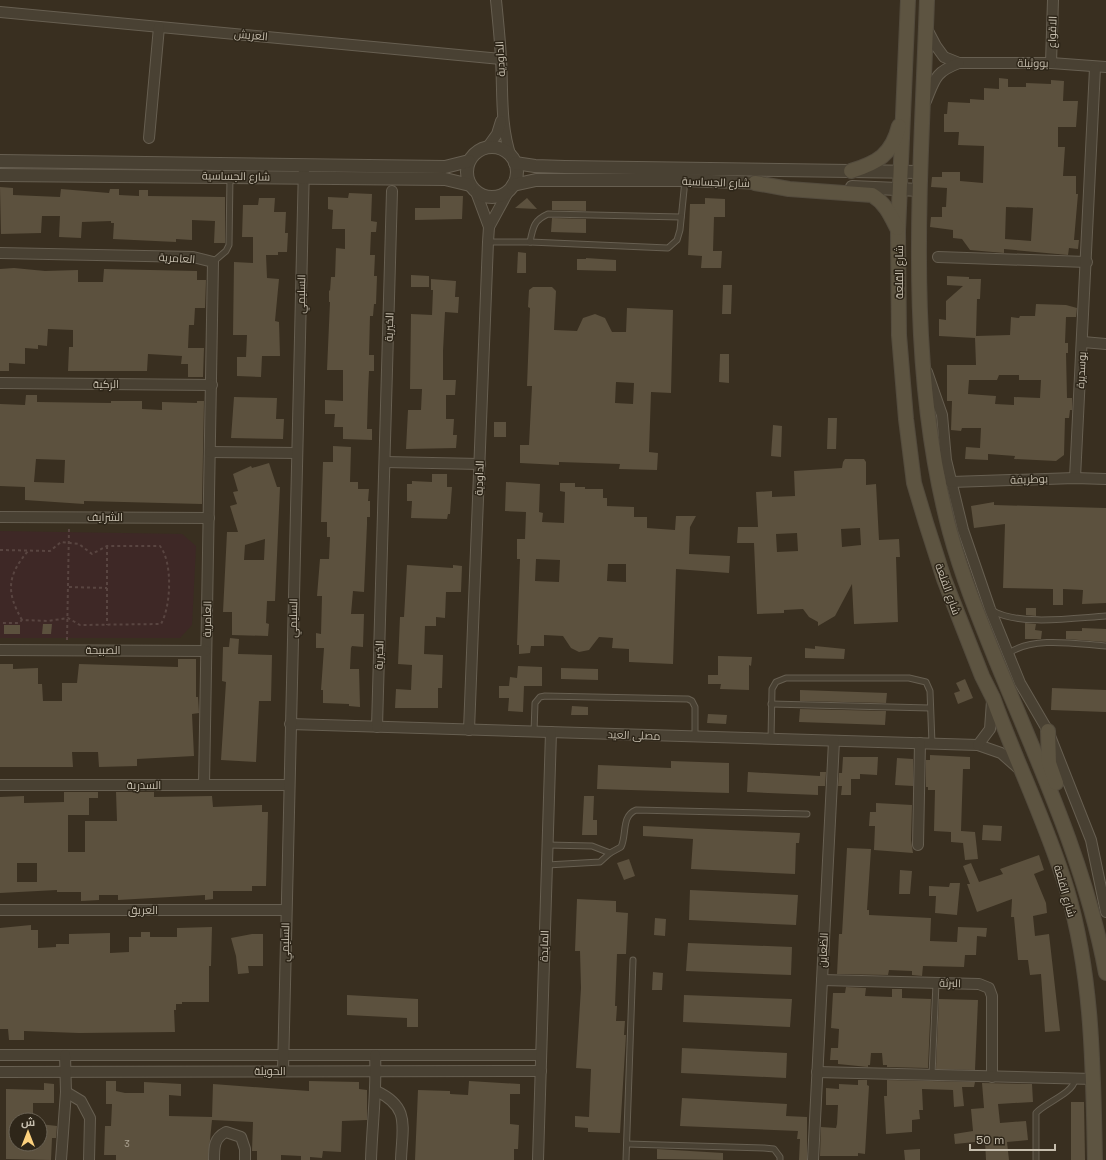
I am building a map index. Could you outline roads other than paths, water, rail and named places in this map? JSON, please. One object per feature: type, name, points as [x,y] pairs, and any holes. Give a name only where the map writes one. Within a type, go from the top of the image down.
[{"type":"main road","name":"شارع القلعة","points":[[908,0],[899,189],[899,336],[906,419],[914,483],[944,579],[1022,771],[1060,869],[1069,898],[1085,970],[1093,1050],[1095,1160]]},
{"type":"main road","name":"شارع القلعة","points":[[927,0],[920,172],[918,284],[922,358],[931,449],[950,533],[971,598],[1068,839],[1087,892],[1106,974]]},
{"type":"main road","points":[[851,171],[874,164],[880,159],[896,138],[903,106]]},
{"type":"main road","points":[[755,183],[789,189],[872,195],[880,200],[889,212],[898,231]]},
{"type":"main road","points":[[1048,731],[1049,763],[1067,812],[1068,839]]},
{"type":"street","name":"الداودية","points":[[496,0],[501,59],[502,117],[505,139],[513,160]]},
{"type":"street","name":"الاقواع","points":[[1051,64],[1053,0]]},
{"type":"street","name":"العريش","points":[[0,12],[501,59]]},
{"type":"street","name":"بووثيلة","points":[[926,26],[936,46],[944,56],[959,63]]},
{"type":"street","points":[[149,138],[159,27]]},
{"type":"street","name":"بووثيلة","points":[[923,109],[934,82],[940,73],[944,69],[959,63],[1051,64],[1095,68],[1106,67]]},
{"type":"street","name":"بوسديرة","points":[[1075,478],[1087,262],[1095,68]]},
{"type":"street","name":"الداودية","points":[[487,148],[497,134],[502,117]]},
{"type":"street","points":[[487,148],[500,149],[513,160],[516,178],[510,188],[500,196],[483,196],[473,189],[467,173],[469,161],[474,155],[487,148]]},
{"type":"street","name":"شارع الجساسية","points":[[513,160],[535,166],[565,167],[920,172]]},
{"type":"street","name":"شارع الجساسية","points":[[0,161],[304,171],[444,179],[457,181],[473,189]]},
{"type":"street","name":"شارع الجساسية","points":[[0,175],[230,176],[304,171],[445,167],[469,161]]},
{"type":"street","name":"السليمي","points":[[283,1071],[282,1055],[304,171]]},
{"type":"street","name":"شارع الجساسية","points":[[510,188],[536,180],[685,180],[920,190]]},
{"type":"street","name":"الداودية","points":[[488,227],[510,188]]},
{"type":"street","name":"الداودية","points":[[469,730],[488,242],[488,227],[473,189]]},
{"type":"street","name":"الخيرية","points":[[377,727],[392,191]]},
{"type":"street","name":"العامرية","points":[[0,253],[193,257],[213,262],[204,785]]},
{"type":"street","points":[[938,257],[1087,262]]},
{"type":"street","points":[[1083,342],[1106,344]]},
{"type":"street","name":"شارع القلعة","points":[[922,358],[942,415],[945,454],[963,530],[990,609],[1025,694],[1048,731],[1091,840],[1106,912]]},
{"type":"street","name":"الركية","points":[[0,383],[212,385]]},
{"type":"street","points":[[210,452],[297,453]]},
{"type":"street","points":[[385,462],[480,464]]},
{"type":"street","name":"بوطريفة","points":[[951,482],[1075,478],[1106,479]]},
{"type":"street","name":"الشرايف","points":[[0,517],[209,518]]},
{"type":"street","name":"الصبيحة","points":[[0,650],[206,651]]},
{"type":"street","points":[[978,745],[990,729],[992,698]]},
{"type":"street","name":"مصلى العيد","points":[[290,724],[978,745],[1001,753],[1022,771]]},
{"type":"street","name":"المايدة","points":[[538,1160],[550,732]]},
{"type":"street","name":"الظعاين","points":[[813,1160],[834,741]]},
{"type":"street","points":[[918,845],[920,743]]},
{"type":"street","name":"السدرية","points":[[0,785],[289,785]]},
{"type":"street","name":"العريق","points":[[0,910],[286,910]]},
{"type":"street","name":"البرثة","points":[[822,980],[979,984],[989,988],[992,996],[992,1077]]},
{"type":"street","name":"الحويلة","points":[[0,1055],[540,1055]]},
{"type":"street","points":[[61,1160],[66,1092],[65,1055]]},
{"type":"street","points":[[371,1160],[373,1102],[376,1091],[375,1055]]},
{"type":"street","name":"الحويلة","points":[[0,1072],[541,1071]]},
{"type":"street","points":[[817,1072],[1075,1080],[1093,1079]]},
{"type":"street","points":[[376,1091],[392,1100],[403,1118],[401,1160]]},
{"type":"street","points":[[66,1092],[81,1101],[90,1118],[89,1160]]},
{"type":"street","points":[[214,1160],[216,1141],[219,1136],[226,1132],[241,1137],[245,1149],[245,1160]]},
{"type":"lane","points":[[213,262],[226,250],[229,245],[230,176]]},
{"type":"lane","points":[[488,242],[530,242],[668,248],[677,240],[680,230],[685,180]]},
{"type":"lane","points":[[530,242],[534,223],[539,218],[548,214],[681,217]]},
{"type":"lane","points":[[990,609],[1004,616],[1020,619],[1106,616]]},
{"type":"lane","points":[[1009,653],[1016,648],[1033,643],[1106,646]]},
{"type":"lane","points":[[771,739],[772,689],[776,682],[786,678],[909,678],[926,682],[930,691],[932,744]]},
{"type":"lane","points":[[534,732],[535,703],[540,697],[544,696],[688,699],[692,701],[695,707],[694,737]]},
{"type":"lane","points":[[771,704],[930,708]]},
{"type":"lane","points":[[546,865],[595,864],[604,860],[610,853],[621,846],[627,818],[629,814],[636,810],[807,814]]},
{"type":"lane","points":[[547,845],[592,846],[610,853]]},
{"type":"lane","points":[[626,1160],[633,960]]},
{"type":"lane","points":[[932,1075],[936,983]]},
{"type":"lane","points":[[1036,1160],[1036,1113],[1055,1098],[1069,1091],[1074,1085],[1075,1080]]},
{"type":"lane","points":[[627,1144],[774,1149],[780,1157],[780,1160]]}]
